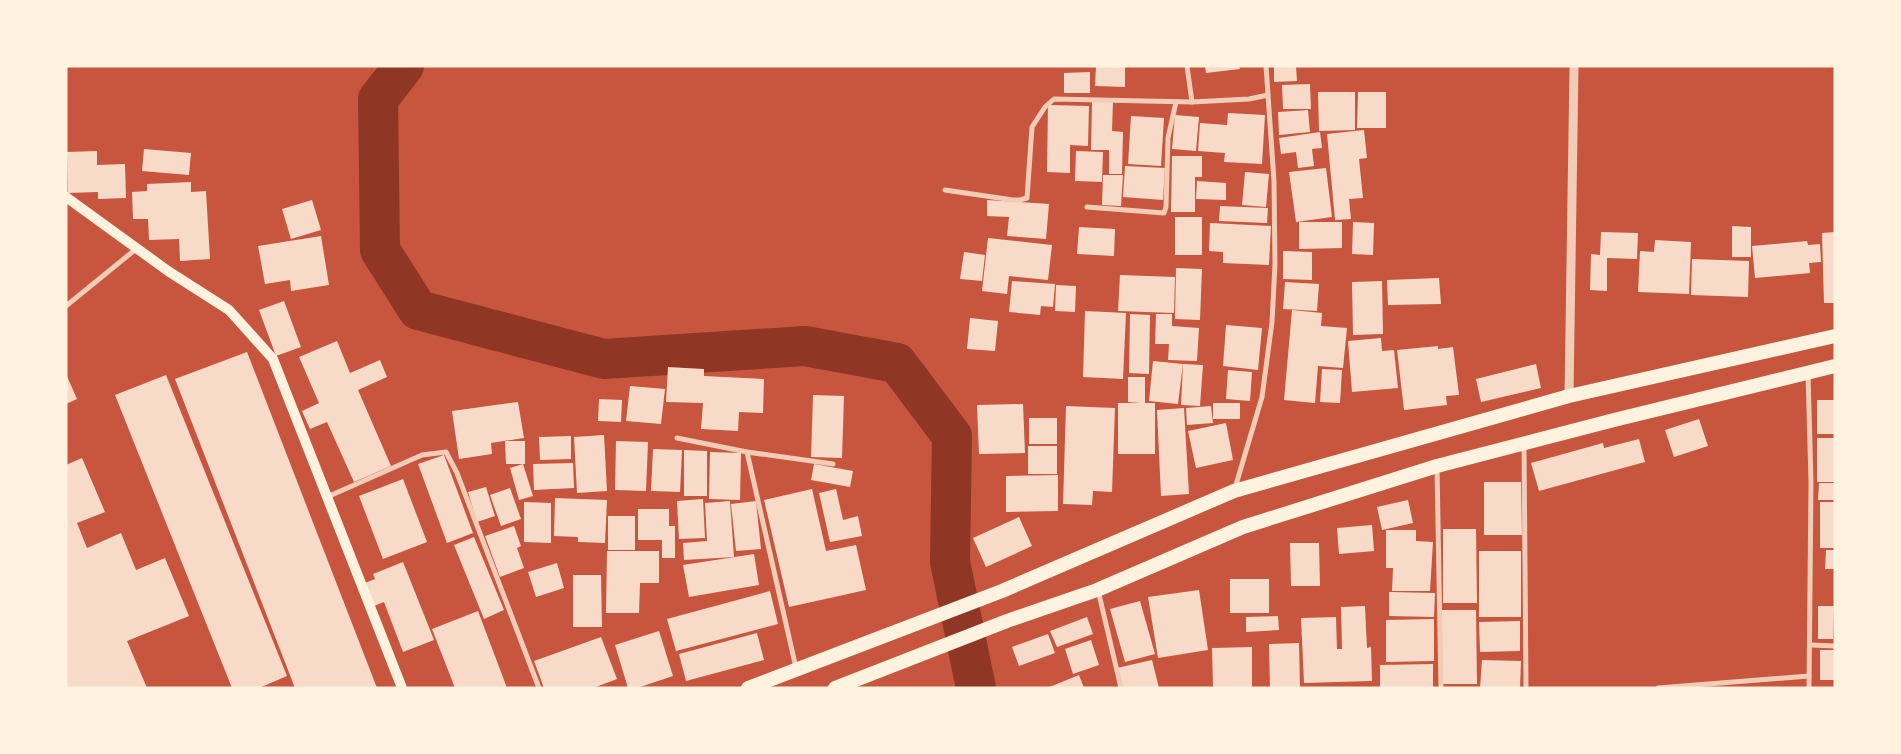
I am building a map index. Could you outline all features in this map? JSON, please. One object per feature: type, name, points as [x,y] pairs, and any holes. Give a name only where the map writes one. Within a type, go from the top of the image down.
[{"type":"highway","points":[[748,688],[796,668],[1002,591],[1234,491],[1569,396],[1835,336]]},
{"type":"highway","points":[[835,688],[1008,621],[1098,590],[1243,527],[1437,466],[1835,366]]},
{"type":"main road","points":[[66,198],[168,271],[229,310],[273,358],[402,688]]},
{"type":"street","points":[[1187,66],[1192,102]]},
{"type":"street","points":[[1234,491],[1262,397],[1272,322],[1275,264],[1274,181],[1266,66]]},
{"type":"street","points":[[1569,396],[1574,66]]},
{"type":"street","points":[[945,190],[1013,200],[1027,198],[1032,127],[1045,107],[1054,99],[1192,102],[1249,99],[1268,95]]},
{"type":"street","points":[[1088,207],[1164,213],[1166,207],[1168,138],[1176,102]]},
{"type":"street","points":[[66,306],[136,248]]},
{"type":"street","points":[[1808,372],[1811,482],[1809,688]]},
{"type":"street","points":[[677,438],[747,452],[833,464]]},
{"type":"street","points":[[1524,444],[1526,688]]},
{"type":"street","points":[[327,497],[422,455],[446,452],[457,473],[539,688]]},
{"type":"street","points":[[747,452],[796,668]]},
{"type":"street","points":[[1437,466],[1441,688]]},
{"type":"street","points":[[1098,590],[1121,688]]},
{"type":"street","points":[[1810,645],[1835,646]]},
{"type":"street","points":[[1658,688],[1809,676]]},
{"type":"building","points":[[1096,66],[1125,66],[1125,87],[1095,86]]},
{"type":"building","points":[[1205,66],[1239,66],[1240,69],[1206,73]]},
{"type":"building","points":[[1274,66],[1296,66],[1297,81],[1274,82]]},
{"type":"building","points":[[1090,72],[1090,93],[1064,93],[1064,73]]},
{"type":"building","points":[[1310,84],[1311,109],[1283,109],[1282,85]]},
{"type":"building","points":[[1318,92],[1355,92],[1355,130],[1319,131]]},
{"type":"building","points":[[1358,92],[1386,92],[1386,128],[1357,128]]},
{"type":"building","points":[[1092,101],[1113,101],[1112,131],[1123,132],[1122,174],[1109,174],[1109,150],[1091,150]]},
{"type":"building","points":[[1048,105],[1089,106],[1088,146],[1070,145],[1070,173],[1047,172]]},
{"type":"building","points":[[1308,110],[1310,132],[1279,135],[1278,112]]},
{"type":"building","points":[[1228,113],[1265,115],[1262,164],[1224,162],[1225,153],[1198,151],[1200,123],[1227,125]]},
{"type":"building","points":[[1175,115],[1199,117],[1196,151],[1172,149]]},
{"type":"building","points":[[1131,116],[1164,118],[1161,166],[1128,164]]},
{"type":"building","points":[[1364,130],[1367,158],[1359,159],[1363,198],[1349,199],[1351,219],[1335,220],[1327,134]]},
{"type":"building","points":[[1320,132],[1322,148],[1312,149],[1314,166],[1298,168],[1296,152],[1281,154],[1279,138]]},
{"type":"building","points":[[144,149],[191,153],[189,175],[142,171]]},
{"type":"building","points":[[97,151],[97,165],[125,164],[126,198],[98,199],[98,192],[68,193],[67,152]]},
{"type":"building","points":[[1076,151],[1103,152],[1102,182],[1075,181]]},
{"type":"building","points":[[1172,156],[1202,156],[1202,177],[1195,177],[1195,212],[1171,212]]},
{"type":"building","points":[[1125,166],[1165,168],[1163,200],[1123,197]]},
{"type":"building","points":[[1326,168],[1332,217],[1296,222],[1289,172]]},
{"type":"building","points":[[1245,172],[1269,174],[1266,207],[1242,205]]},
{"type":"building","points":[[1103,175],[1123,175],[1121,206],[1102,205]]},
{"type":"building","points":[[1197,181],[1226,183],[1226,200],[1196,199]]},
{"type":"building","points":[[191,182],[191,192],[206,191],[210,259],[180,261],[179,239],[149,240],[148,219],[133,219],[132,192],[147,191],[147,184]]},
{"type":"building","points":[[312,200],[321,230],[291,239],[282,209]]},
{"type":"building","points":[[987,200],[1049,204],[1046,239],[1007,236],[1009,217],[987,216]]},
{"type":"building","points":[[1220,206],[1268,208],[1267,223],[1219,221]]},
{"type":"building","points":[[1175,217],[1202,217],[1202,255],[1175,255]]},
{"type":"building","points":[[1299,222],[1342,222],[1342,248],[1299,249]]},
{"type":"building","points":[[1353,222],[1374,223],[1373,255],[1352,254]]},
{"type":"building","points":[[1210,223],[1271,226],[1269,265],[1223,263],[1223,252],[1209,251]]},
{"type":"building","points":[[1732,226],[1751,227],[1751,257],[1732,257]]},
{"type":"building","points":[[1079,227],[1115,229],[1114,256],[1077,254]]},
{"type":"building","points":[[1601,232],[1638,233],[1637,259],[1607,258],[1607,291],[1590,290],[1591,254],[1600,255]]},
{"type":"building","points":[[1835,232],[1835,303],[1824,303],[1822,233]]},
{"type":"building","points":[[321,236],[329,285],[291,291],[290,280],[265,284],[258,246]]},
{"type":"building","points":[[988,238],[1052,245],[1048,280],[1009,276],[1007,294],[982,291]]},
{"type":"building","points":[[1655,240],[1691,242],[1689,294],[1638,292],[1640,251],[1654,252]]},
{"type":"building","points":[[1807,241],[1808,245],[1820,244],[1821,262],[1809,263],[1810,273],[1755,278],[1752,246]]},
{"type":"building","points":[[1283,251],[1312,252],[1312,280],[1283,279]]},
{"type":"building","points":[[964,252],[985,255],[982,281],[960,279]]},
{"type":"building","points":[[1692,259],[1749,261],[1748,297],[1691,295]]},
{"type":"building","points":[[1176,268],[1202,269],[1200,320],[1175,319]]},
{"type":"building","points":[[1120,275],[1175,277],[1174,313],[1118,311]]},
{"type":"building","points":[[1439,278],[1441,304],[1388,305],[1387,280]]},
{"type":"building","points":[[1012,281],[1055,284],[1053,307],[1041,306],[1040,315],[1009,312]]},
{"type":"building","points":[[1382,281],[1383,334],[1353,335],[1352,282]]},
{"type":"building","points":[[1285,282],[1319,284],[1317,311],[1283,309]]},
{"type":"building","points":[[1056,285],[1076,286],[1075,312],[1055,311]]},
{"type":"building","points":[[284,301],[301,347],[276,356],[259,310]]},
{"type":"building","points":[[1292,310],[1322,313],[1321,326],[1347,328],[1343,368],[1318,366],[1315,403],[1284,400]]},
{"type":"building","points":[[1085,311],[1126,313],[1123,379],[1083,377]]},
{"type":"building","points":[[1130,314],[1150,315],[1149,374],[1129,373]]},
{"type":"building","points":[[1156,314],[1172,314],[1172,326],[1199,328],[1197,361],[1168,360],[1169,344],[1155,344]]},
{"type":"building","points":[[970,318],[998,321],[995,351],[967,349]]},
{"type":"building","points":[[1226,325],[1262,328],[1258,370],[1223,366]]},
{"type":"building","points":[[1381,338],[1382,351],[1394,350],[1398,388],[1352,392],[1348,341]]},
{"type":"building","points":[[337,341],[350,373],[380,360],[387,377],[358,390],[391,466],[354,482],[327,422],[310,429],[302,411],[319,403],[299,357]]},
{"type":"building","points":[[1438,346],[1438,349],[1453,347],[1459,395],[1446,396],[1447,405],[1404,410],[1397,350]]},
{"type":"building","points":[[247,352],[377,688],[295,688],[175,379]]},
{"type":"building","points":[[1153,361],[1183,364],[1178,404],[1149,401]]},
{"type":"building","points":[[1183,364],[1203,365],[1200,406],[1181,405]]},
{"type":"building","points":[[1536,364],[1541,388],[1481,402],[1476,379]]},
{"type":"building","points":[[668,367],[704,369],[704,376],[764,379],[763,413],[739,412],[738,431],[701,429],[703,403],[666,402]]},
{"type":"building","points":[[1322,369],[1342,370],[1340,403],[1320,402]]},
{"type":"building","points":[[1228,370],[1252,372],[1250,401],[1226,399]]},
{"type":"building","points":[[66,374],[77,399],[66,404]]},
{"type":"building","points":[[166,375],[287,676],[259,688],[232,688],[115,395]]},
{"type":"building","points":[[1128,377],[1145,377],[1145,403],[1155,403],[1155,454],[1118,454],[1118,403],[1141,403],[1128,402]]},
{"type":"building","points":[[630,386],[665,389],[661,424],[626,421]]},
{"type":"building","points":[[813,395],[844,396],[842,458],[811,457]]},
{"type":"building","points":[[599,399],[622,400],[621,422],[598,421]]},
{"type":"building","points":[[1817,400],[1835,400],[1835,434],[1817,434]]},
{"type":"building","points":[[518,402],[524,438],[491,443],[492,454],[459,459],[452,411]]},
{"type":"building","points":[[1213,403],[1240,403],[1240,419],[1213,419]]},
{"type":"building","points":[[1023,404],[1025,453],[979,454],[977,405]]},
{"type":"building","points":[[1066,406],[1115,408],[1112,492],[1093,491],[1092,505],[1063,504]]},
{"type":"building","points":[[1211,406],[1213,423],[1187,425],[1186,408]]},
{"type":"building","points":[[1184,408],[1189,494],[1161,496],[1157,410]]},
{"type":"building","points":[[1029,418],[1057,418],[1057,444],[1029,444]]},
{"type":"building","points":[[1699,419],[1708,446],[1674,457],[1665,430]]},
{"type":"building","points":[[1226,423],[1233,460],[1196,468],[1188,431]]},
{"type":"building","points":[[604,435],[607,491],[577,493],[574,437]]},
{"type":"building","points":[[571,436],[571,459],[540,460],[539,437]]},
{"type":"building","points":[[1817,438],[1835,438],[1835,482],[1817,482]]},
{"type":"building","points":[[1639,439],[1645,462],[1539,491],[1531,463],[1603,443],[1604,448]]},
{"type":"building","points":[[505,441],[525,441],[525,464],[506,464]]},
{"type":"building","points":[[616,441],[648,442],[646,491],[615,490]]},
{"type":"building","points":[[1028,446],[1057,446],[1057,474],[1028,474]]},
{"type":"building","points":[[653,449],[682,450],[680,492],[651,491]]},
{"type":"building","points":[[684,450],[707,451],[707,496],[684,496]]},
{"type":"building","points":[[710,452],[741,453],[740,500],[709,499]]},
{"type":"building","points":[[444,455],[473,533],[447,543],[418,464]]},
{"type":"building","points":[[82,458],[105,512],[77,523],[87,548],[121,533],[136,570],[165,558],[189,616],[127,641],[147,688],[66,688],[66,465]]},
{"type":"building","points":[[573,463],[574,488],[534,490],[533,464]]},
{"type":"building","points":[[523,464],[533,496],[519,500],[510,468]]},
{"type":"building","points":[[814,464],[853,471],[850,487],[811,480]]},
{"type":"building","points":[[1058,475],[1058,511],[1006,512],[1006,476]]},
{"type":"building","points":[[403,479],[427,542],[383,559],[359,496]]},
{"type":"building","points":[[1484,482],[1521,482],[1522,535],[1484,535]]},
{"type":"building","points":[[1819,483],[1835,483],[1835,500],[1818,500]]},
{"type":"building","points":[[486,487],[495,516],[477,522],[468,492]]},
{"type":"building","points":[[510,488],[521,519],[501,526],[490,495]]},
{"type":"building","points":[[812,489],[826,551],[856,545],[866,590],[789,607],[764,500]]},
{"type":"building","points":[[836,489],[843,520],[858,516],[862,536],[830,542],[819,493]]},
{"type":"building","points":[[555,498],[607,500],[605,543],[578,542],[578,537],[554,536]]},
{"type":"building","points":[[703,499],[705,538],[679,539],[677,501]]},
{"type":"building","points":[[1408,500],[1413,523],[1382,530],[1377,507]]},
{"type":"building","points":[[730,501],[734,557],[684,560],[683,543],[707,541],[705,503]]},
{"type":"building","points":[[756,501],[761,549],[736,551],[731,504]]},
{"type":"building","points":[[524,502],[551,503],[551,543],[524,542]]},
{"type":"building","points":[[1820,502],[1835,502],[1835,548],[1820,548]]},
{"type":"building","points":[[638,509],[669,509],[669,526],[675,526],[675,558],[662,558],[662,540],[638,540]]},
{"type":"building","points":[[608,516],[635,516],[635,550],[608,550]]},
{"type":"building","points":[[1019,517],[1032,546],[986,567],[973,538]]},
{"type":"building","points":[[1372,525],[1374,551],[1339,554],[1337,528]]},
{"type":"building","points":[[514,526],[521,546],[517,548],[524,568],[500,577],[485,536]]},
{"type":"building","points":[[1443,529],[1476,529],[1477,603],[1443,603]]},
{"type":"building","points":[[1386,530],[1416,530],[1416,541],[1433,542],[1430,591],[1392,591],[1393,568],[1386,568]]},
{"type":"building","points":[[474,537],[504,610],[484,619],[454,545]]},
{"type":"building","points":[[1290,543],[1319,543],[1320,586],[1291,586]]},
{"type":"building","points":[[1826,550],[1835,550],[1835,569],[1825,569]]},
{"type":"building","points":[[607,551],[659,551],[659,583],[640,583],[639,613],[606,613]]},
{"type":"building","points":[[1479,551],[1521,551],[1521,617],[1479,617]]},
{"type":"building","points":[[754,554],[759,585],[689,597],[683,565]]},
{"type":"building","points":[[403,562],[434,640],[403,652],[384,602],[374,606],[365,583],[375,579],[373,574]]},
{"type":"building","points":[[557,563],[564,588],[536,597],[528,572]]},
{"type":"building","points":[[573,575],[601,575],[602,627],[573,627]]},
{"type":"building","points":[[1230,579],[1269,579],[1269,613],[1230,613]]},
{"type":"building","points":[[1199,590],[1208,650],[1158,658],[1148,597]]},
{"type":"building","points":[[770,591],[778,624],[676,651],[667,619]]},
{"type":"building","points":[[1389,592],[1435,593],[1434,617],[1389,616]]},
{"type":"building","points":[[1140,601],[1155,654],[1125,662],[1110,609]]},
{"type":"building","points":[[1365,606],[1367,648],[1371,647],[1372,681],[1304,683],[1301,618],[1336,617],[1337,649],[1342,649],[1341,607]]},
{"type":"building","points":[[1818,606],[1834,606],[1833,639],[1818,639]]},
{"type":"building","points":[[1441,610],[1476,610],[1477,684],[1442,684]]},
{"type":"building","points":[[478,611],[507,688],[455,688],[432,629]]},
{"type":"building","points":[[1278,616],[1279,630],[1246,632],[1246,617]]},
{"type":"building","points":[[1087,617],[1093,634],[1057,647],[1050,631]]},
{"type":"building","points":[[1434,619],[1434,661],[1386,662],[1386,620]]},
{"type":"building","points":[[1520,621],[1520,651],[1480,652],[1479,622]]},
{"type":"building","points":[[659,631],[673,676],[637,688],[628,688],[615,645]]},
{"type":"building","points":[[757,633],[764,660],[686,681],[679,654]]},
{"type":"building","points":[[1048,634],[1055,653],[1019,666],[1012,647]]},
{"type":"building","points":[[601,637],[617,679],[593,688],[544,688],[534,661]]},
{"type":"building","points":[[1091,640],[1099,665],[1073,674],[1065,649]]},
{"type":"building","points":[[1299,643],[1300,688],[1270,688],[1269,644]]},
{"type":"building","points":[[1252,647],[1252,688],[1213,688],[1212,648]]},
{"type":"building","points":[[1820,650],[1835,650],[1835,680],[1820,680]]},
{"type":"building","points":[[1152,660],[1159,688],[1122,688],[1117,668]]},
{"type":"building","points":[[1482,660],[1521,661],[1520,688],[1480,688]]},
{"type":"building","points":[[1433,664],[1433,688],[1380,688],[1380,665]]},
{"type":"building","points":[[1079,675],[1084,688],[1047,688]]},
{"type":"waterway","points":[[404,66],[378,99],[380,250],[418,310],[604,359],[805,346],[897,363],[952,436],[950,562],[976,688]]}]
